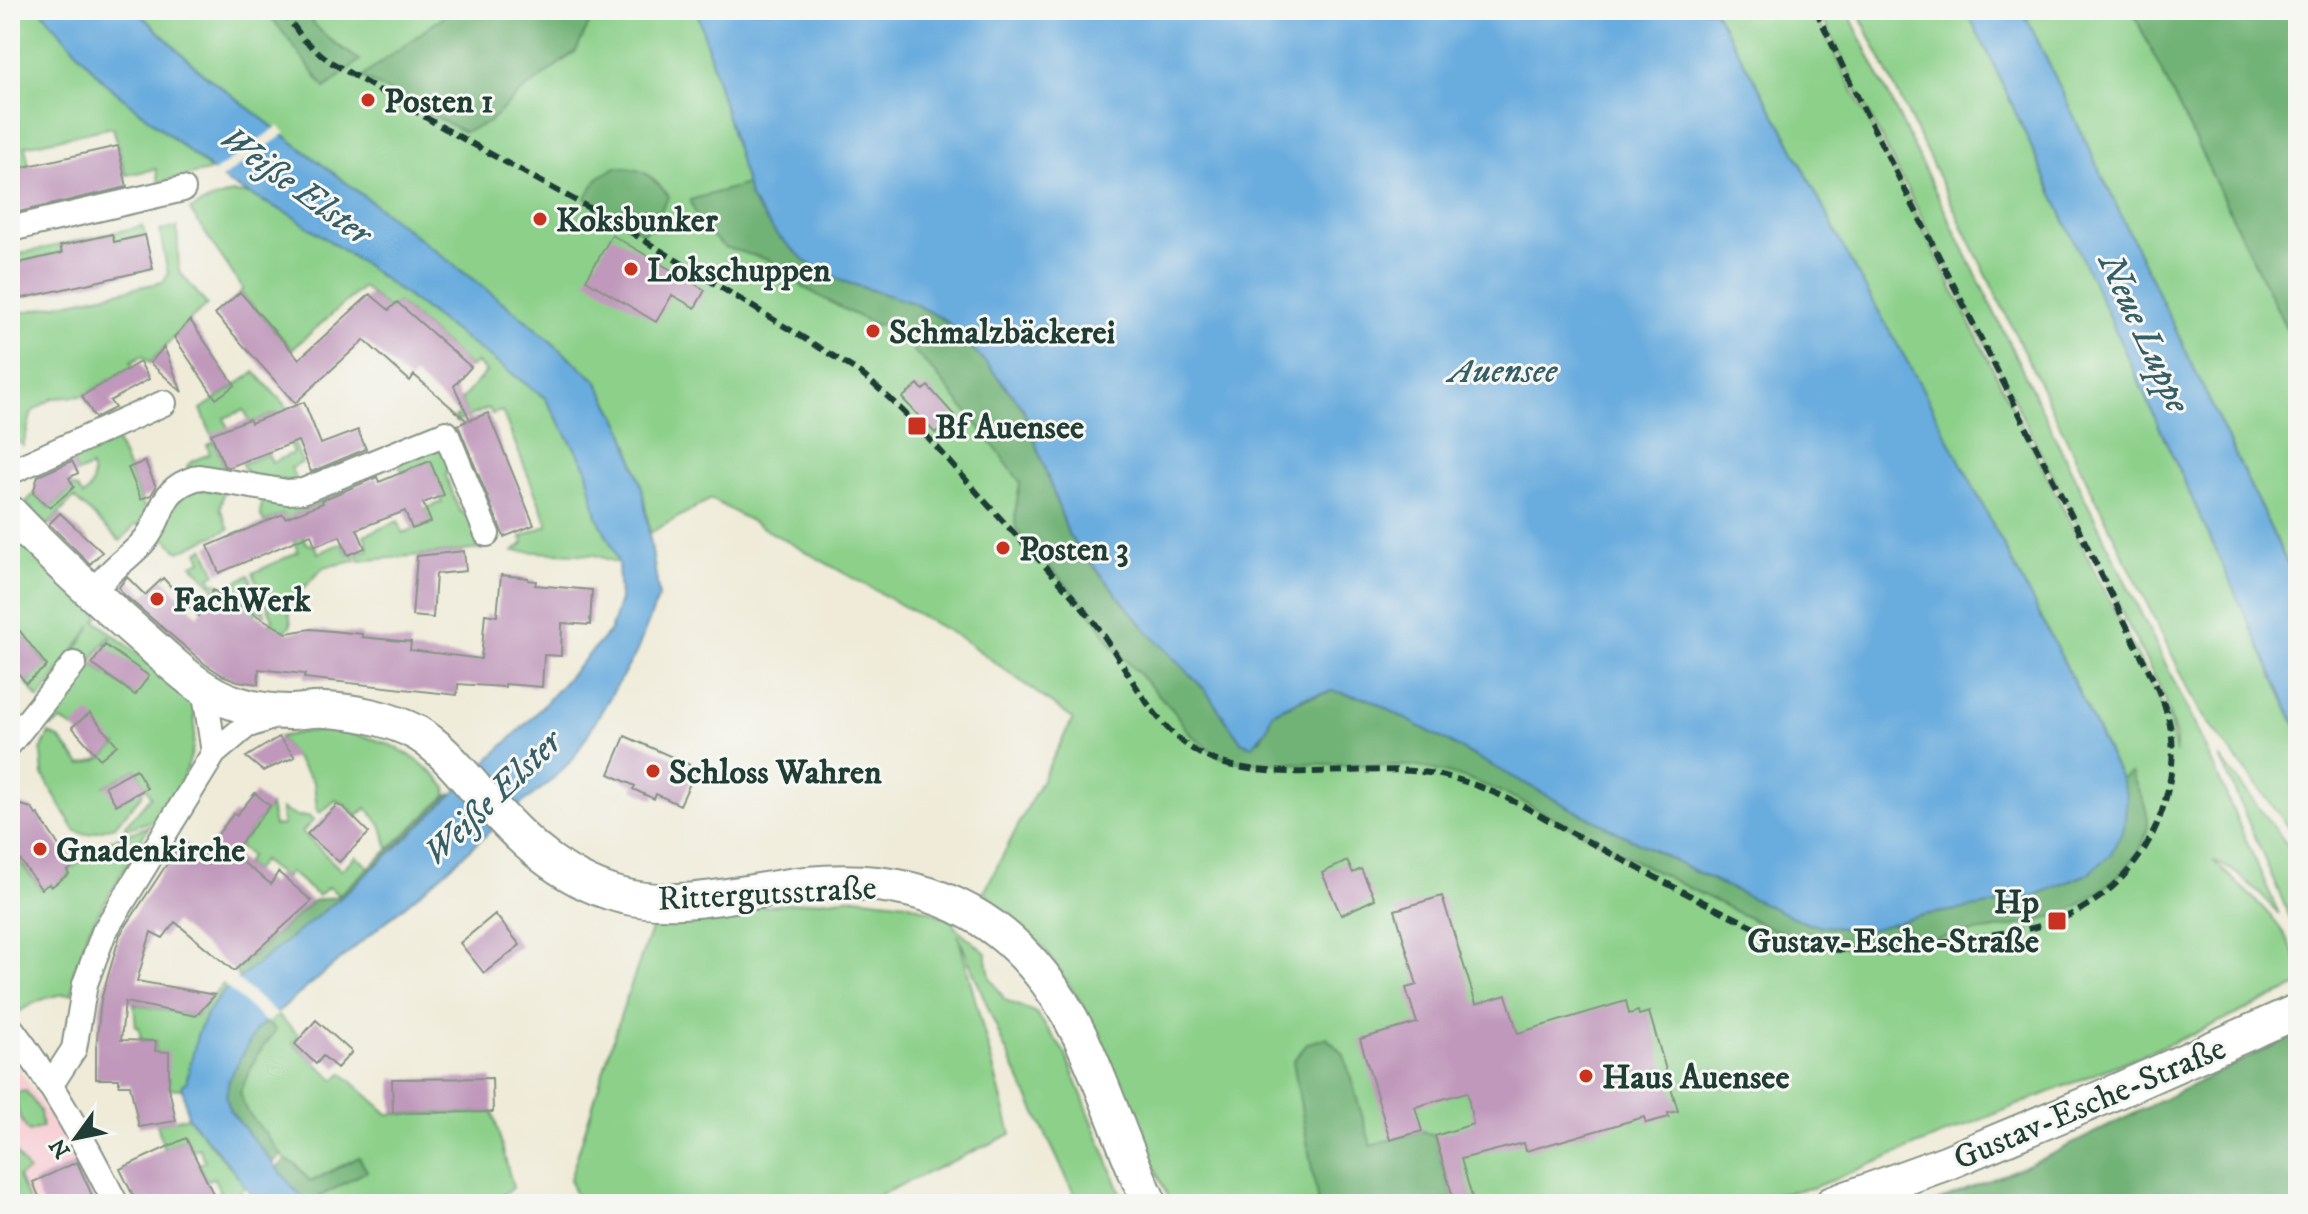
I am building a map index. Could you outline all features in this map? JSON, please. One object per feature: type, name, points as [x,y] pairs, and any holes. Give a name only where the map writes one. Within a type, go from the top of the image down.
[{"type":"main road","name":"Rittergutsstraße","points":[[10,513],[92,593],[181,672],[204,687],[236,704],[287,712],[320,709],[356,713],[399,726],[430,741],[509,827],[543,858],[593,887],[624,897],[661,901],[809,884],[862,882],[902,887],[940,897],[971,912],[1024,953],[1064,1007],[1080,1037],[1150,1204]]},
{"type":"main road","name":"Gustav-Esche-Straße","points":[[1832,1204],[1948,1162],[2298,1011]]},
{"type":"street","points":[[10,229],[183,189]]},
{"type":"street","points":[[10,472],[164,403]]},
{"type":"street","points":[[92,593],[111,571],[143,543],[162,503],[186,481],[199,477],[287,492],[303,491],[446,433],[487,534]]},
{"type":"street","points":[[10,743],[74,664]]},
{"type":"street","points":[[204,687],[214,753]]},
{"type":"street","points":[[50,1086],[74,1049],[85,984],[104,932],[214,753],[246,726],[287,712]]},
{"type":"street","points":[[10,1027],[79,1131],[116,1204]]},
{"type":"shaded area","points":[[18,1067],[68,1145],[96,1204],[10,1204],[10,1072]]},
{"type":"green space","points":[[10,10],[41,10],[104,82],[209,171],[159,182],[156,169],[126,175],[113,127],[25,146],[29,166],[10,170]]},
{"type":"green space","points":[[136,10],[697,10],[750,198],[913,303],[1272,713],[1305,697],[1333,691],[2024,900],[2090,873],[2127,797],[2121,779],[2061,656],[1848,257],[1786,134],[1714,10],[1813,10],[2170,721],[2176,754],[2176,737],[2164,696],[1819,10],[1847,10],[2190,714],[2279,914],[2240,876],[2213,861],[2264,909],[2286,937],[2298,967],[2298,986],[2186,1037],[1812,1188],[1709,1204],[1171,1204],[1081,1003],[1047,952],[984,892],[1073,719],[964,640],[711,499],[650,533],[642,488],[623,429],[597,381],[522,317],[201,72]]},
{"type":"green space","points":[[266,10],[304,10],[322,32],[360,60],[325,88]]},
{"type":"green space","points":[[452,10],[596,10],[576,51],[519,94],[488,123],[464,132],[362,77]]},
{"type":"green space","points":[[1857,10],[1966,10],[2298,730],[2298,839],[2200,712]]},
{"type":"green space","points":[[2023,10],[2132,10],[2296,348],[2298,586]]},
{"type":"green space","points":[[2132,10],[2298,10],[2298,353],[2296,348]]},
{"type":"green space","points":[[616,167],[647,174],[669,196],[651,227],[643,233],[585,198],[599,177]]},
{"type":"green space","points":[[747,184],[750,198],[776,234],[809,264],[842,281],[913,303],[945,320],[988,365],[1023,408],[1069,536],[1143,626],[1205,690],[1242,743],[1260,740],[1272,713],[1304,699],[1333,691],[1369,699],[1576,811],[1721,884],[1808,924],[1865,931],[1923,915],[2024,900],[2090,873],[2127,798],[2121,779],[2131,773],[2148,819],[2143,843],[2132,861],[2111,882],[2087,900],[2054,916],[2036,922],[1910,942],[1840,946],[1797,938],[1758,923],[1520,800],[1457,776],[1412,766],[1239,762],[1218,756],[1189,733],[1173,710],[1113,647],[1091,613],[1016,529],[1020,482],[935,373],[887,323],[876,325],[845,310],[803,287],[769,260],[724,247],[700,225],[690,200]]},
{"type":"green space","points":[[232,193],[248,194],[291,215],[369,268],[545,398],[586,467],[597,516],[618,563],[595,555],[514,551],[524,543],[521,537],[548,525],[502,411],[492,414],[489,408],[456,422],[454,418],[466,412],[461,400],[486,372],[477,363],[471,367],[397,302],[389,310],[363,287],[292,349],[240,292],[243,289],[190,210]]},
{"type":"green space","points":[[143,226],[145,235],[75,250],[73,242],[61,245],[62,253],[10,265],[10,256]]},
{"type":"green space","points":[[177,227],[179,271],[207,305],[150,363],[142,356],[131,362],[133,366],[82,396],[53,398],[32,412],[23,446],[10,433],[10,315],[163,282],[168,274],[160,231]]},
{"type":"green space","points":[[255,372],[301,423],[276,413],[251,423],[244,410],[224,418],[228,428],[225,439],[215,444],[226,472],[189,470],[187,466],[192,461],[210,454],[207,445],[214,442],[201,409]]},
{"type":"green space","points":[[288,427],[302,463],[291,468],[297,483],[248,476],[242,464],[268,454],[272,463],[293,453],[283,428]]},
{"type":"green space","points":[[114,434],[147,514],[142,524],[135,525],[120,541],[74,498],[48,525],[25,503],[34,494],[50,508],[74,487],[83,496],[92,483],[91,467],[78,473],[69,455]]},
{"type":"green space","points":[[434,448],[440,449],[449,462],[446,476],[459,510],[471,519],[483,549],[360,561],[357,554],[369,549],[364,535],[398,521],[403,533],[431,522],[425,509],[442,502],[440,497],[443,495],[430,462],[402,472],[398,462]]},
{"type":"green space","points":[[188,488],[224,490],[220,508],[229,529],[179,552],[163,536],[163,521]]},
{"type":"green space","points":[[323,491],[328,501],[294,515],[306,543],[315,546],[318,553],[342,543],[348,555],[353,553],[356,561],[324,567],[288,604],[291,625],[281,635],[262,638],[273,619],[253,573],[298,552],[283,514],[264,522],[260,514],[263,496]]},
{"type":"green space","points":[[10,530],[99,616],[96,621],[192,696],[195,715],[193,747],[184,775],[160,821],[125,829],[151,796],[136,769],[105,786],[143,790],[115,826],[89,834],[80,833],[74,829],[43,775],[41,751],[49,733],[60,739],[81,765],[100,759],[117,745],[61,721],[51,727],[45,721],[78,674],[83,677],[92,664],[135,695],[105,645],[111,640],[110,636],[85,668],[72,657],[92,625],[39,699],[26,683],[47,665],[20,632],[10,639]]},
{"type":"green space","points":[[204,548],[216,574],[210,576],[213,582],[227,587],[249,575],[265,614],[258,610],[255,615],[213,590],[214,587],[192,565],[202,561],[198,551]]},
{"type":"green space","points":[[334,731],[396,748],[422,764],[447,788],[446,796],[389,850],[380,824],[366,808],[358,816],[336,800],[320,813],[317,810],[314,783],[279,737]]},
{"type":"green space","points":[[2220,757],[2298,859],[2298,936]]},
{"type":"green space","points":[[452,794],[339,899],[239,979],[235,971],[313,901],[338,896],[446,796]]},
{"type":"green space","points":[[270,806],[274,826],[283,825],[281,809],[314,820],[302,832],[341,870],[356,856],[370,868],[339,895],[328,887],[318,896],[290,872],[285,878],[262,861],[254,871],[245,864],[250,856],[238,846]]},
{"type":"green space","points":[[149,826],[87,933],[72,994],[44,999],[19,1012],[10,1000],[10,864],[12,867],[20,862],[41,889],[69,874],[67,871],[90,848]]},
{"type":"green space","points":[[855,897],[907,903],[954,920],[955,927],[986,953],[990,977],[1005,1000],[1036,1013],[1065,1053],[1125,1204],[1079,1204],[1004,1046],[958,935],[1011,1134],[860,1204],[578,1204],[570,1179],[621,1014],[655,918]]},
{"type":"green space","points":[[223,984],[227,988],[204,1021],[182,1089],[169,1088],[169,1077],[136,1075],[136,1062],[147,1057],[147,1051],[155,1051],[156,1041],[141,1040],[139,1027],[136,1027],[134,1004],[196,1016]]},
{"type":"green space","points":[[278,1015],[299,1035],[293,1043],[335,1080],[342,1073],[388,1114],[493,1112],[513,1188],[487,1204],[322,1204],[316,1198],[359,1157],[310,1182],[260,1129],[246,1110],[240,1092],[257,1055],[275,1030],[267,1023]]},
{"type":"green space","points":[[266,1022],[276,1030],[257,1055],[240,1092],[246,1110],[282,1155],[273,1163],[230,1111],[226,1097],[229,1079],[256,1030]]},
{"type":"green space","points":[[2298,1033],[2298,1204],[1932,1204],[2046,1157]]},
{"type":"green space","points":[[1327,1038],[1344,1055],[1371,1145],[1422,1131],[1435,1136],[1455,1204],[1318,1204],[1293,1061],[1308,1043]]},
{"type":"green space","points":[[26,1091],[40,1111],[42,1127],[29,1132],[20,1118],[16,1098],[16,1092]]},
{"type":"green space","points":[[188,1117],[246,1186],[224,1204],[218,1204],[215,1197],[221,1194],[214,1178],[206,1180],[199,1164],[205,1161],[199,1148],[192,1150],[186,1138],[164,1149],[157,1124]]},
{"type":"green space","points":[[14,1151],[28,1171],[18,1177],[30,1204],[10,1204],[10,1156]]},
{"type":"green space","points":[[359,1157],[367,1171],[317,1198],[322,1204],[302,1196],[277,1168],[286,1160],[295,1164],[311,1182]]},
{"type":"water","name":"Weiße Elster","points":[[41,10],[136,10],[201,72],[522,317],[597,381],[623,429],[642,488],[659,596],[636,653],[573,759],[438,878],[256,1030],[229,1079],[226,1097],[230,1111],[295,1190],[313,1204],[258,1204],[188,1117],[182,1084],[186,1083],[197,1035],[206,1014],[225,990],[339,899],[532,718],[610,631],[620,600],[618,563],[597,516],[586,467],[545,398],[369,268],[291,215],[228,183],[104,82]]},
{"type":"water","name":"Auensee","points":[[697,10],[1714,10],[1786,134],[1848,257],[1921,386],[2121,779],[2127,798],[2124,828],[2110,855],[2090,873],[2024,900],[1923,915],[1866,931],[1808,924],[1576,811],[1369,699],[1333,691],[1305,697],[1272,713],[1267,728],[1253,746],[1242,743],[1205,690],[1143,626],[1069,536],[1023,408],[988,365],[945,320],[913,303],[842,281],[809,264],[776,234],[750,198]]},
{"type":"water","name":"Neue Luppe","points":[[1966,10],[2023,10],[2298,586],[2298,730],[1992,61]]},
{"type":"pier","points":[[278,126],[286,133],[218,181],[211,174]]},
{"type":"pier","points":[[234,977],[278,1015],[267,1023],[224,985]]},
{"type":"building","points":[[118,146],[127,187],[10,214],[10,170]]},
{"type":"building","points":[[112,234],[114,242],[145,235],[153,269],[10,301],[10,265],[62,253],[60,246]]},
{"type":"building","name":"Lokschuppen","points":[[612,235],[705,290],[695,308],[672,295],[656,322],[586,280]]},
{"type":"building","points":[[240,292],[299,359],[370,294],[389,310],[397,302],[471,367],[454,386],[470,420],[488,413],[534,525],[504,537],[458,425],[467,421],[414,375],[410,381],[364,340],[295,403],[215,314]]},
{"type":"building","points":[[190,320],[235,385],[216,399],[174,337]]},
{"type":"building","points":[[164,347],[182,392],[150,363]]},
{"type":"building","points":[[140,362],[149,379],[110,401],[115,408],[95,418],[82,396]]},
{"type":"building","points":[[918,384],[923,390],[928,386],[954,415],[935,433],[902,398]]},
{"type":"building","points":[[304,402],[321,444],[358,430],[366,449],[311,472],[298,441],[229,467],[224,466],[211,434],[249,419],[251,423]]},
{"type":"building","points":[[72,461],[78,473],[69,478],[74,487],[50,508],[33,493],[38,476]]},
{"type":"building","points":[[145,461],[156,487],[151,495],[141,499],[128,468]]},
{"type":"building","points":[[430,461],[444,495],[423,503],[431,522],[412,529],[405,511],[357,529],[365,548],[348,555],[340,536],[315,546],[311,534],[219,573],[208,546],[283,514],[285,518],[323,503],[322,500],[377,477],[379,482]]},
{"type":"building","points":[[60,513],[102,552],[90,564],[49,524]]},
{"type":"building","points":[[464,551],[466,571],[436,574],[433,618],[412,616],[417,556]]},
{"type":"building","points":[[501,575],[528,578],[536,581],[535,585],[592,590],[590,625],[562,623],[561,656],[544,655],[542,687],[458,684],[457,695],[304,678],[305,674],[259,669],[258,684],[238,681],[205,664],[122,593],[119,587],[127,577],[145,595],[163,578],[198,616],[213,590],[287,633],[311,629],[362,634],[362,637],[411,642],[410,650],[481,659],[485,614],[497,616]]},
{"type":"building","points":[[20,631],[47,666],[26,683],[10,663],[10,639]]},
{"type":"building","points":[[105,645],[149,676],[135,695],[92,664]]},
{"type":"building","points":[[90,713],[117,745],[100,759],[72,727]]},
{"type":"building","name":"Schloss Wahren","points":[[625,736],[697,768],[680,805],[656,794],[654,799],[609,774]]},
{"type":"building","points":[[279,737],[295,757],[263,771],[246,757]]},
{"type":"building","points":[[136,769],[147,788],[116,805],[105,786]]},
{"type":"building","points":[[255,793],[270,806],[232,854],[271,884],[278,872],[312,901],[234,971],[175,922],[163,938],[151,932],[137,981],[215,995],[196,1016],[125,1002],[121,1040],[156,1041],[155,1051],[169,1052],[169,1088],[176,1121],[139,1127],[130,1085],[119,1085],[119,1079],[96,1079],[101,1000],[120,935],[182,841],[203,854],[234,813],[237,815]]},
{"type":"building","name":"Gnadenkirche","points":[[21,805],[32,808],[38,814],[73,867],[67,871],[69,874],[51,887],[49,884],[41,889],[10,846],[10,812]]},
{"type":"building","points":[[337,805],[343,807],[369,833],[339,862],[307,834]]},
{"type":"building","points":[[1347,861],[1353,873],[1361,869],[1375,899],[1341,915],[1322,873]]},
{"type":"building","points":[[1442,896],[1476,1004],[1506,995],[1518,1033],[1626,1001],[1629,1014],[1649,1012],[1678,1111],[1668,1113],[1669,1117],[1646,1123],[1644,1117],[1526,1151],[1524,1143],[1461,1159],[1474,1204],[1455,1204],[1435,1136],[1473,1124],[1467,1092],[1415,1107],[1422,1131],[1390,1140],[1360,1039],[1417,1023],[1406,988],[1417,985],[1395,910]]},
{"type":"building","points":[[495,914],[520,945],[484,973],[460,943]]},
{"type":"building","points":[[316,1020],[352,1052],[337,1068],[323,1056],[316,1064],[295,1044]]},
{"type":"building","points":[[492,1078],[493,1112],[393,1113],[392,1079]]},
{"type":"building","points":[[186,1138],[218,1204],[137,1204],[120,1169]]},
{"type":"building","points":[[77,1162],[96,1204],[42,1204],[33,1182]]},
{"type":"railway","points":[[282,10],[304,40],[329,61],[609,219],[856,370],[875,385],[1069,592],[1094,622],[1165,726],[1197,752],[1221,763],[1248,769],[1277,772],[1395,770],[1432,773],[1463,781],[1518,803],[1751,926],[1790,941],[1817,947],[1844,950],[1902,948],[2042,925],[2067,916],[2112,888],[2145,847],[2157,823],[2169,783],[2173,753],[2170,726],[2149,670],[1816,10]]},
{"type":"place","name":"Posten 1","points":[[368,100]]},
{"type":"place","name":"Koksbunker","points":[[540,219]]},
{"type":"place","name":"Lokschuppen","points":[[631,269]]},
{"type":"place","name":"Schmalzbäckerei","points":[[873,331]]},
{"type":"place","name":"Bf Auensee","points":[[917,426]]},
{"type":"place","name":"Posten 3","points":[[1003,548]]},
{"type":"place","name":"FachWerk","points":[[157,599]]},
{"type":"place","name":"Schloss Wahren","points":[[653,771]]},
{"type":"place","name":"Gnadenkirche","points":[[40,849]]},
{"type":"place","name":"Hp Gustav-Esche-Straße","points":[[2057,921]]},
{"type":"place","name":"Haus Auensee","points":[[1586,1076]]}]
